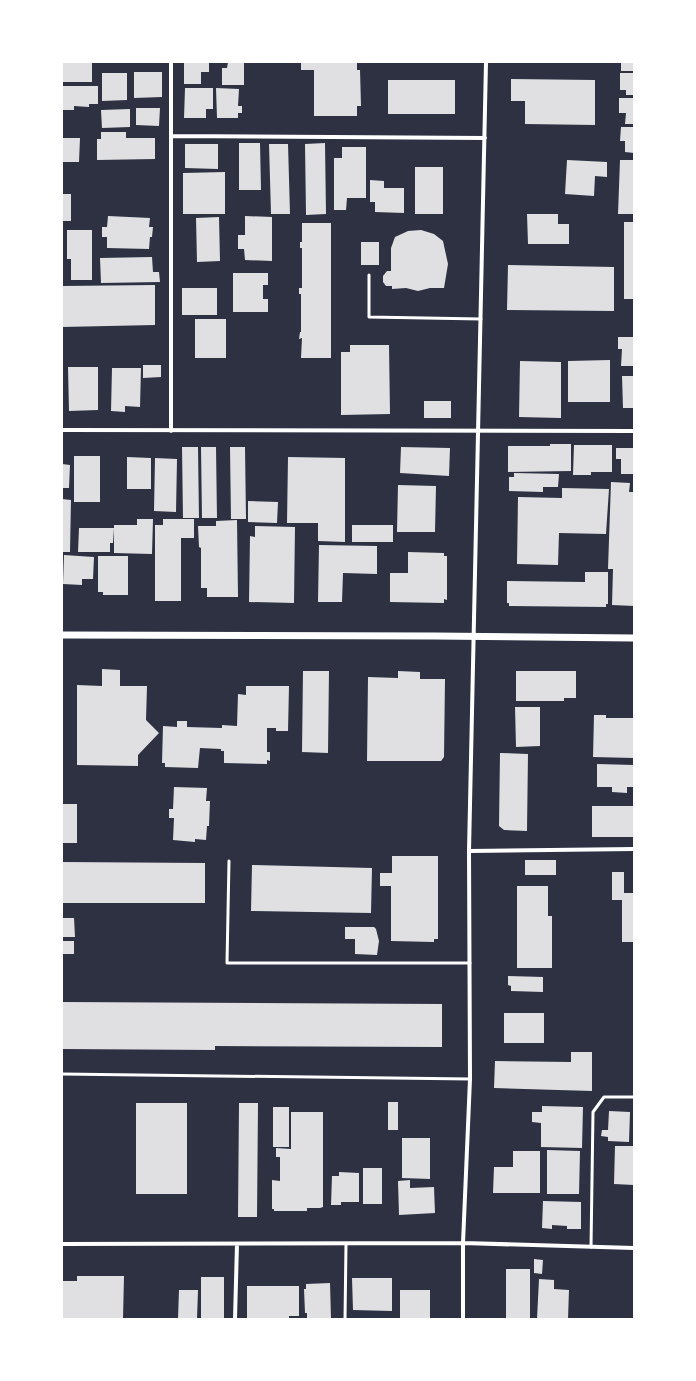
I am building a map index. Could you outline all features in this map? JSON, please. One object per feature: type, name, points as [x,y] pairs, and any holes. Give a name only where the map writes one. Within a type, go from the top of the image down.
[{"type":"street","points":[[171,62],[171,431]]},
{"type":"street","points":[[463,1319],[463,1243],[470,1079],[469,851],[486,62]]},
{"type":"street","points":[[171,136],[485,138]]},
{"type":"street","points":[[62,430],[634,431]]},
{"type":"street","points":[[62,635],[634,638]]},
{"type":"street","points":[[469,851],[634,849]]},
{"type":"street","points":[[62,1244],[463,1243],[634,1248]]},
{"type":"street","points":[[235,1319],[236,1244]]},
{"type":"lane","points":[[369,275],[369,317],[481,320]]},
{"type":"lane","points":[[229,861],[227,963],[470,963]]},
{"type":"lane","points":[[62,1074],[470,1079]]},
{"type":"lane","points":[[592,1247],[593,1112],[604,1096],[634,1097]]},
{"type":"lane","points":[[345,1319],[346,1244]]},
{"type":"building","points":[[62,62],[92,62],[92,82],[62,82]]},
{"type":"building","points":[[184,62],[209,62],[209,72],[201,72],[201,84],[184,84]]},
{"type":"building","points":[[228,62],[244,62],[244,85],[222,85],[222,68],[227,68]]},
{"type":"building","points":[[301,62],[357,62],[357,70],[360,70],[361,106],[357,106],[357,116],[314,116],[314,70],[301,70]]},
{"type":"building","points":[[621,62],[634,62],[634,71],[621,71]]},
{"type":"building","points":[[134,72],[162,72],[162,97],[134,98]]},
{"type":"building","points":[[102,73],[127,73],[127,100],[102,101]]},
{"type":"building","points":[[620,73],[634,73],[634,95],[626,95],[626,90],[620,90]]},
{"type":"building","points":[[511,79],[595,80],[595,125],[525,124],[525,101],[511,101]]},
{"type":"building","points":[[388,80],[455,80],[455,114],[388,114]]},
{"type":"building","points":[[62,86],[98,86],[98,104],[89,104],[89,107],[74,106],[74,110],[62,110]]},
{"type":"building","points":[[185,88],[213,88],[213,109],[206,109],[206,118],[184,118]]},
{"type":"building","points":[[216,88],[239,89],[238,106],[242,106],[242,113],[238,113],[238,118],[217,118]]},
{"type":"building","points":[[619,98],[633,98],[634,124],[625,124],[626,113],[619,113]]},
{"type":"building","points":[[136,108],[160,108],[159,126],[136,125]]},
{"type":"building","points":[[130,109],[130,127],[102,128],[101,110]]},
{"type":"building","points":[[621,127],[633,127],[634,153],[625,152],[625,141],[620,141]]},
{"type":"building","points":[[101,132],[126,132],[126,138],[155,138],[155,159],[97,160],[97,139],[101,139]]},
{"type":"building","points":[[62,138],[80,138],[79,162],[62,162]]},
{"type":"building","points":[[239,143],[260,143],[261,190],[239,190]]},
{"type":"building","points":[[325,143],[326,214],[306,215],[305,144]]},
{"type":"building","points":[[185,144],[218,144],[218,169],[185,168]]},
{"type":"building","points":[[269,144],[288,144],[290,214],[271,214]]},
{"type":"building","points":[[342,147],[366,147],[366,198],[347,198],[346,210],[334,210],[334,158],[342,158]]},
{"type":"building","points":[[567,160],[607,162],[607,177],[595,176],[594,196],[565,194]]},
{"type":"building","points":[[620,160],[634,160],[634,214],[618,214]]},
{"type":"building","points":[[415,167],[443,167],[443,214],[415,214]]},
{"type":"building","points":[[225,172],[225,214],[183,214],[183,173]]},
{"type":"building","points":[[370,180],[384,181],[384,188],[404,188],[404,213],[375,212],[375,202],[370,202]]},
{"type":"building","points":[[62,194],[71,194],[71,221],[62,221]]},
{"type":"building","points":[[527,214],[558,214],[558,224],[569,224],[569,244],[528,244]]},
{"type":"building","points":[[108,216],[150,218],[149,227],[153,227],[149,249],[107,248],[107,237],[102,237],[102,227],[107,227]]},
{"type":"building","points":[[245,216],[272,217],[272,261],[245,260],[244,249],[238,249],[238,235],[245,235]]},
{"type":"building","points":[[219,217],[220,261],[197,262],[196,218]]},
{"type":"building","points":[[624,222],[634,222],[634,299],[624,299]]},
{"type":"building","points":[[302,223],[331,223],[331,358],[301,358],[302,338],[299,339],[301,332],[301,294],[299,294],[299,288],[302,288],[302,248],[300,248],[300,242],[302,242]]},
{"type":"building","points":[[67,230],[92,230],[92,280],[71,280],[71,259],[67,259]]},
{"type":"building","points":[[421,230],[434,234],[443,241],[448,264],[444,288],[430,288],[418,291],[406,288],[392,289],[392,286],[386,286],[383,282],[383,276],[387,271],[391,271],[391,248],[395,237],[408,231]]},
{"type":"building","points":[[361,242],[379,242],[379,265],[361,265]]},
{"type":"building","points":[[152,257],[153,272],[159,272],[160,282],[101,283],[100,258]]},
{"type":"building","points":[[508,265],[614,267],[614,311],[507,310]]},
{"type":"building","points":[[233,273],[268,273],[268,285],[263,285],[263,299],[268,299],[268,312],[233,312]]},
{"type":"building","points":[[155,285],[155,325],[62,327],[62,286]]},
{"type":"building","points":[[182,288],[217,288],[217,315],[182,315]]},
{"type":"building","points":[[195,319],[226,319],[226,358],[195,358]]},
{"type":"building","points":[[618,337],[634,337],[633,366],[621,366],[622,349],[618,349]]},
{"type":"building","points":[[350,345],[389,345],[390,414],[341,415],[341,352],[350,352]]},
{"type":"building","points":[[610,360],[610,402],[568,402],[568,361]]},
{"type":"building","points":[[520,361],[561,362],[561,418],[519,417]]},
{"type":"building","points":[[143,365],[161,365],[161,377],[143,378]]},
{"type":"building","points":[[68,367],[98,367],[98,410],[69,411]]},
{"type":"building","points":[[112,368],[141,368],[140,407],[125,406],[125,412],[111,411]]},
{"type":"building","points":[[622,376],[634,376],[634,408],[623,408]]},
{"type":"building","points":[[424,401],[451,401],[451,418],[424,418]]},
{"type":"building","points":[[550,444],[571,444],[571,471],[508,472],[508,446],[550,446]]},
{"type":"building","points":[[574,445],[612,445],[612,472],[591,472],[591,475],[573,475]]},
{"type":"building","points":[[182,447],[198,447],[199,518],[183,518]]},
{"type":"building","points":[[201,447],[216,447],[217,518],[202,518]]},
{"type":"building","points":[[230,447],[245,447],[246,519],[231,519]]},
{"type":"building","points":[[401,447],[450,448],[449,476],[400,473]]},
{"type":"building","points":[[616,448],[634,448],[634,474],[621,474],[621,459],[616,459]]},
{"type":"building","points":[[74,456],[100,456],[100,502],[74,502]]},
{"type":"building","points":[[127,457],[151,458],[151,489],[127,489]]},
{"type":"building","points":[[288,457],[345,458],[345,542],[318,541],[318,523],[287,523]]},
{"type":"building","points":[[155,458],[177,459],[176,512],[154,511]]},
{"type":"building","points":[[62,464],[70,465],[69,488],[62,488]]},
{"type":"building","points":[[514,473],[559,474],[558,487],[543,487],[543,492],[509,491],[509,477],[514,477]]},
{"type":"building","points":[[611,482],[630,483],[629,492],[634,492],[634,606],[612,605],[613,569],[608,569]]},
{"type":"building","points":[[398,485],[436,486],[435,532],[397,532]]},
{"type":"building","points":[[562,488],[609,489],[606,534],[559,533],[558,565],[517,564],[518,497],[562,498]]},
{"type":"building","points":[[62,499],[71,500],[70,552],[62,552]]},
{"type":"building","points":[[248,501],[278,502],[277,523],[248,522]]},
{"type":"building","points":[[137,519],[153,519],[152,554],[114,553],[114,525],[137,525]]},
{"type":"building","points":[[163,519],[194,519],[194,538],[181,538],[181,601],[155,601],[155,525],[163,525]]},
{"type":"building","points":[[237,520],[238,597],[207,597],[207,588],[201,588],[201,548],[199,547],[198,526],[216,526],[216,521]]},
{"type":"building","points":[[352,525],[393,525],[393,542],[352,542]]},
{"type":"building","points":[[255,526],[295,527],[294,603],[249,602],[250,536],[255,537]]},
{"type":"building","points":[[79,528],[114,528],[113,543],[110,543],[110,552],[78,552]]},
{"type":"building","points":[[319,545],[377,546],[377,574],[343,573],[342,602],[318,602]]},
{"type":"building","points":[[408,552],[444,553],[444,556],[447,556],[447,600],[444,599],[444,603],[390,602],[390,573],[408,573]]},
{"type":"building","points":[[64,555],[94,557],[93,579],[82,579],[82,585],[63,584]]},
{"type":"building","points":[[98,556],[128,556],[128,595],[103,595],[103,592],[98,592]]},
{"type":"building","points":[[585,572],[608,572],[608,604],[606,604],[606,607],[509,606],[509,603],[507,603],[507,581],[585,582]]},
{"type":"building","points":[[102,669],[120,670],[120,686],[147,686],[146,720],[159,733],[138,755],[138,766],[77,765],[77,685],[102,686]]},
{"type":"building","points":[[303,671],[329,671],[328,753],[302,752]]},
{"type":"building","points":[[398,671],[420,672],[420,679],[445,679],[444,757],[441,761],[367,761],[368,677],[398,678]]},
{"type":"building","points":[[516,671],[576,671],[576,698],[564,698],[564,701],[516,701]]},
{"type":"building","points":[[246,686],[289,686],[288,731],[276,731],[276,728],[267,728],[267,752],[270,752],[270,761],[267,760],[267,764],[224,763],[224,751],[221,751],[221,749],[200,748],[198,768],[165,767],[165,763],[162,763],[163,726],[177,727],[177,721],[187,721],[187,727],[222,728],[222,725],[237,726],[238,694],[246,695]]},
{"type":"building","points":[[515,707],[540,707],[540,746],[516,747]]},
{"type":"building","points":[[594,715],[606,715],[606,718],[634,718],[634,758],[593,757]]},
{"type":"building","points":[[500,753],[528,754],[527,831],[504,830],[499,826]]},
{"type":"building","points":[[597,764],[634,765],[634,787],[627,787],[627,793],[612,792],[612,787],[597,787]]},
{"type":"building","points":[[174,787],[207,788],[206,801],[210,801],[209,826],[207,826],[206,840],[195,839],[195,842],[173,840],[174,818],[169,818],[169,809],[173,809]]},
{"type":"building","points":[[62,804],[77,804],[77,843],[62,843]]},
{"type":"building","points":[[592,806],[634,806],[634,837],[592,837]]},
{"type":"building","points":[[392,856],[438,856],[438,939],[434,939],[434,942],[391,941],[391,886],[380,886],[380,873],[392,873]]},
{"type":"building","points":[[525,860],[556,860],[556,875],[525,875]]},
{"type":"building","points":[[62,862],[205,863],[205,903],[62,903]]},
{"type":"building","points":[[252,865],[372,868],[371,913],[251,911]]},
{"type":"building","points":[[612,872],[624,872],[624,893],[634,893],[634,942],[622,942],[622,900],[612,900]]},
{"type":"building","points":[[517,886],[548,886],[548,916],[552,916],[552,968],[517,968]]},
{"type":"building","points":[[62,918],[74,918],[75,937],[62,937]]},
{"type":"building","points":[[345,927],[374,927],[376,929],[379,941],[377,955],[355,954],[355,939],[345,939]]},
{"type":"building","points":[[62,941],[74,941],[74,954],[62,954]]},
{"type":"building","points":[[508,976],[543,977],[543,992],[511,991],[511,986],[508,985]]},
{"type":"building","points":[[62,1002],[442,1004],[442,1047],[215,1046],[215,1050],[62,1049]]},
{"type":"building","points":[[504,1013],[544,1013],[544,1043],[504,1043]]},
{"type":"building","points":[[571,1052],[592,1052],[592,1091],[494,1088],[495,1061],[571,1062]]},
{"type":"building","points":[[388,1102],[398,1102],[398,1130],[388,1130]]},
{"type":"building","points":[[136,1103],[187,1103],[187,1194],[136,1194]]},
{"type":"building","points":[[239,1103],[258,1103],[257,1217],[238,1217]]},
{"type":"building","points":[[542,1106],[583,1107],[582,1148],[541,1147],[541,1123],[532,1122],[532,1112],[542,1112]]},
{"type":"building","points":[[273,1107],[289,1107],[289,1147],[273,1147]]},
{"type":"building","points":[[609,1111],[630,1112],[629,1142],[608,1141],[608,1137],[601,1136],[602,1130],[608,1130]]},
{"type":"building","points":[[291,1112],[323,1112],[323,1207],[307,1208],[307,1211],[274,1211],[274,1209],[272,1209],[272,1180],[280,1181],[280,1157],[276,1157],[276,1148],[291,1149]]},
{"type":"building","points":[[402,1138],[430,1138],[430,1179],[402,1178]]},
{"type":"building","points":[[615,1146],[634,1146],[634,1185],[614,1184]]},
{"type":"building","points":[[547,1150],[580,1151],[579,1194],[547,1194]]},
{"type":"building","points":[[513,1151],[540,1151],[540,1193],[493,1193],[494,1167],[513,1167]]},
{"type":"building","points":[[363,1168],[382,1168],[382,1204],[363,1204]]},
{"type":"building","points":[[339,1172],[359,1173],[359,1202],[341,1202],[341,1205],[331,1205],[332,1176],[339,1176]]},
{"type":"building","points":[[410,1180],[410,1188],[434,1187],[435,1213],[399,1215],[398,1181]]},
{"type":"building","points":[[543,1201],[581,1202],[581,1229],[567,1229],[567,1226],[552,1225],[552,1229],[542,1228]]},
{"type":"building","points":[[534,1259],[543,1260],[542,1274],[534,1273]]},
{"type":"building","points":[[506,1269],[530,1269],[530,1319],[506,1319]]},
{"type":"building","points":[[77,1276],[124,1276],[123,1319],[62,1319],[62,1281],[77,1281]]},
{"type":"building","points":[[201,1277],[224,1277],[224,1319],[201,1319]]},
{"type":"building","points":[[352,1278],[392,1278],[392,1311],[353,1310]]},
{"type":"building","points":[[539,1279],[554,1280],[554,1289],[569,1290],[568,1319],[537,1319]]},
{"type":"building","points":[[330,1283],[331,1319],[307,1319],[307,1313],[305,1313],[304,1289],[306,1289],[306,1284]]},
{"type":"building","points":[[247,1286],[299,1286],[299,1316],[289,1316],[289,1319],[247,1319]]},
{"type":"building","points":[[179,1290],[198,1290],[197,1319],[178,1319]]},
{"type":"building","points":[[400,1290],[430,1290],[430,1319],[400,1319]]}]
